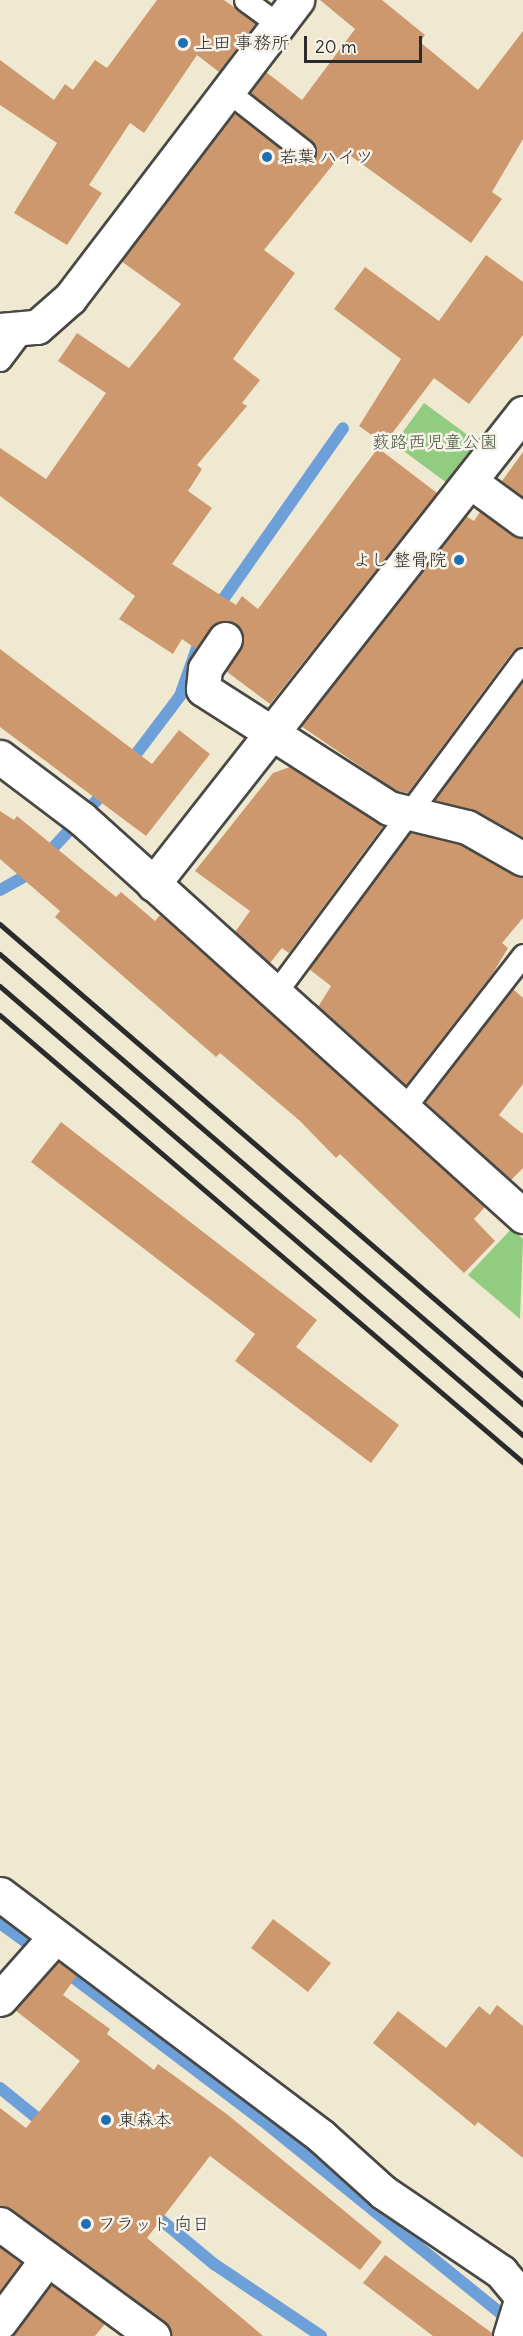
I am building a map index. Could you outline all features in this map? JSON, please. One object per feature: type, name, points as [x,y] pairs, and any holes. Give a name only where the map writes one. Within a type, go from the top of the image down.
[{"type":"street","points":[[10,331],[45,323],[70,298],[287,12]]},
{"type":"street","points":[[153,884],[273,736],[523,412]]},
{"type":"street","points":[[471,482],[523,520]]},
{"type":"street","points":[[225,639],[205,669],[203,689],[273,736],[389,808],[467,827],[523,858]]},
{"type":"street","points":[[0,757],[81,818],[523,1216]]},
{"type":"street","points":[[0,1894],[321,2136],[382,2192],[501,2272],[522,2297],[510,2336]]},
{"type":"street","points":[[0,1999],[55,1937]]},
{"type":"street","points":[[0,2224],[153,2336]]},
{"type":"street","points":[[0,2322],[47,2259]]},
{"type":"lane","points":[[245,0],[287,12]]},
{"type":"lane","points":[[226,90],[304,151]]},
{"type":"lane","points":[[0,360],[10,331]]},
{"type":"lane","points":[[276,992],[412,815],[523,659]]},
{"type":"lane","points":[[404,1108],[523,955]]},
{"type":"green space","name":"薮路西児童公園","points":[[424,403],[469,436],[464,444],[472,449],[447,483],[394,444]]},
{"type":"green space","points":[[512,1228],[523,1239],[520,1319],[468,1275]]},
{"type":"building","points":[[157,0],[224,0],[256,23],[219,72],[197,55],[144,133],[130,123],[89,185],[102,193],[67,245],[14,213],[57,143],[0,105],[0,60],[54,100],[65,84],[73,90],[95,60],[107,68]]},
{"type":"building","points":[[320,0],[382,0],[425,35],[420,42],[478,90],[523,31],[523,139],[492,192],[502,199],[471,243],[344,151],[264,250],[295,273],[233,359],[260,380],[242,403],[247,406],[197,465],[202,469],[188,491],[212,508],[172,564],[236,605],[242,596],[258,609],[378,448],[437,493],[270,704],[226,671],[244,641],[235,623],[216,623],[196,649],[182,639],[173,654],[119,619],[135,596],[0,496],[0,448],[46,479],[106,393],[58,361],[77,333],[129,368],[181,304],[121,261],[235,113],[297,161],[314,158],[312,141],[250,93],[266,72],[302,100],[355,29]]},
{"type":"building","points":[[486,255],[523,282],[523,335],[469,404],[434,378],[384,444],[359,426],[401,359],[334,309],[365,267],[439,321]]},
{"type":"building","points":[[523,452],[523,497],[502,481]]},
{"type":"building","points":[[480,512],[523,538],[523,646],[513,651],[408,793],[396,791],[301,726],[466,516],[474,521]]},
{"type":"building","points":[[0,649],[152,764],[179,730],[210,754],[146,836],[0,727]]},
{"type":"building","points":[[523,680],[523,837],[476,811],[434,800]]},
{"type":"building","points":[[290,767],[383,826],[289,953],[282,948],[270,963],[235,932],[250,911],[195,871],[273,773]]},
{"type":"building","points":[[0,811],[14,820],[17,816],[116,897],[121,892],[155,921],[160,915],[485,1207],[474,1219],[495,1241],[464,1273],[340,1154],[336,1158],[300,1121],[220,1053],[216,1057],[55,917],[60,911],[0,859]]},
{"type":"building","points":[[410,832],[460,845],[523,878],[523,918],[502,943],[508,948],[493,973],[406,1085],[318,1007],[331,986],[309,969]]},
{"type":"building","points":[[513,989],[523,998],[523,1084],[499,1115],[523,1134],[523,1168],[511,1180],[425,1102]]},
{"type":"building","points":[[61,1122],[317,1320],[296,1347],[399,1425],[371,1463],[235,1361],[255,1334],[31,1162]]},
{"type":"building","points":[[273,1919],[331,1963],[308,1992],[251,1948]]},
{"type":"building","points":[[58,1961],[77,1975],[63,1995],[110,2029],[107,2034],[154,2070],[158,2064],[228,2115],[382,2242],[360,2270],[210,2156],[147,2238],[263,2336],[171,2336],[164,2321],[0,2206],[0,2108],[26,2128],[80,2061],[15,2010]]},
{"type":"building","points":[[497,2005],[523,2026],[523,2158],[478,2122],[475,2126],[373,2043],[398,2011],[446,2048],[479,2006],[490,2015]]},
{"type":"building","points":[[0,2247],[21,2263],[0,2291]]},
{"type":"building","points":[[385,2255],[492,2333],[492,2336],[433,2336],[363,2283]]},
{"type":"building","points":[[51,2285],[105,2324],[95,2336],[12,2336]]},
{"type":"waterway","points":[[215,611],[343,428]]},
{"type":"waterway","points":[[127,766],[180,696],[202,634]]},
{"type":"waterway","points":[[0,890],[29,874],[108,788]]},
{"type":"waterway","points":[[0,1923],[41,1953]]},
{"type":"waterway","points":[[62,1969],[262,2120],[513,2323]]},
{"type":"waterway","points":[[0,2088],[47,2126]]},
{"type":"waterway","points":[[148,2209],[214,2264],[321,2336]]},
{"type":"railway","points":[[0,924],[523,1375]]},
{"type":"railway","points":[[0,954],[523,1404]]},
{"type":"railway","points":[[0,986],[523,1435]]},
{"type":"railway","points":[[0,1015],[523,1462]]},
{"type":"place","name":"上田 事務所","points":[[183,43]]},
{"type":"place","name":"若葉 ハイツ","points":[[267,157]]},
{"type":"place","name":"よし 整骨院","points":[[459,560]]},
{"type":"place","name":"東森本","points":[[106,2120]]},
{"type":"place","name":"フラット 向日","points":[[86,2224]]}]
